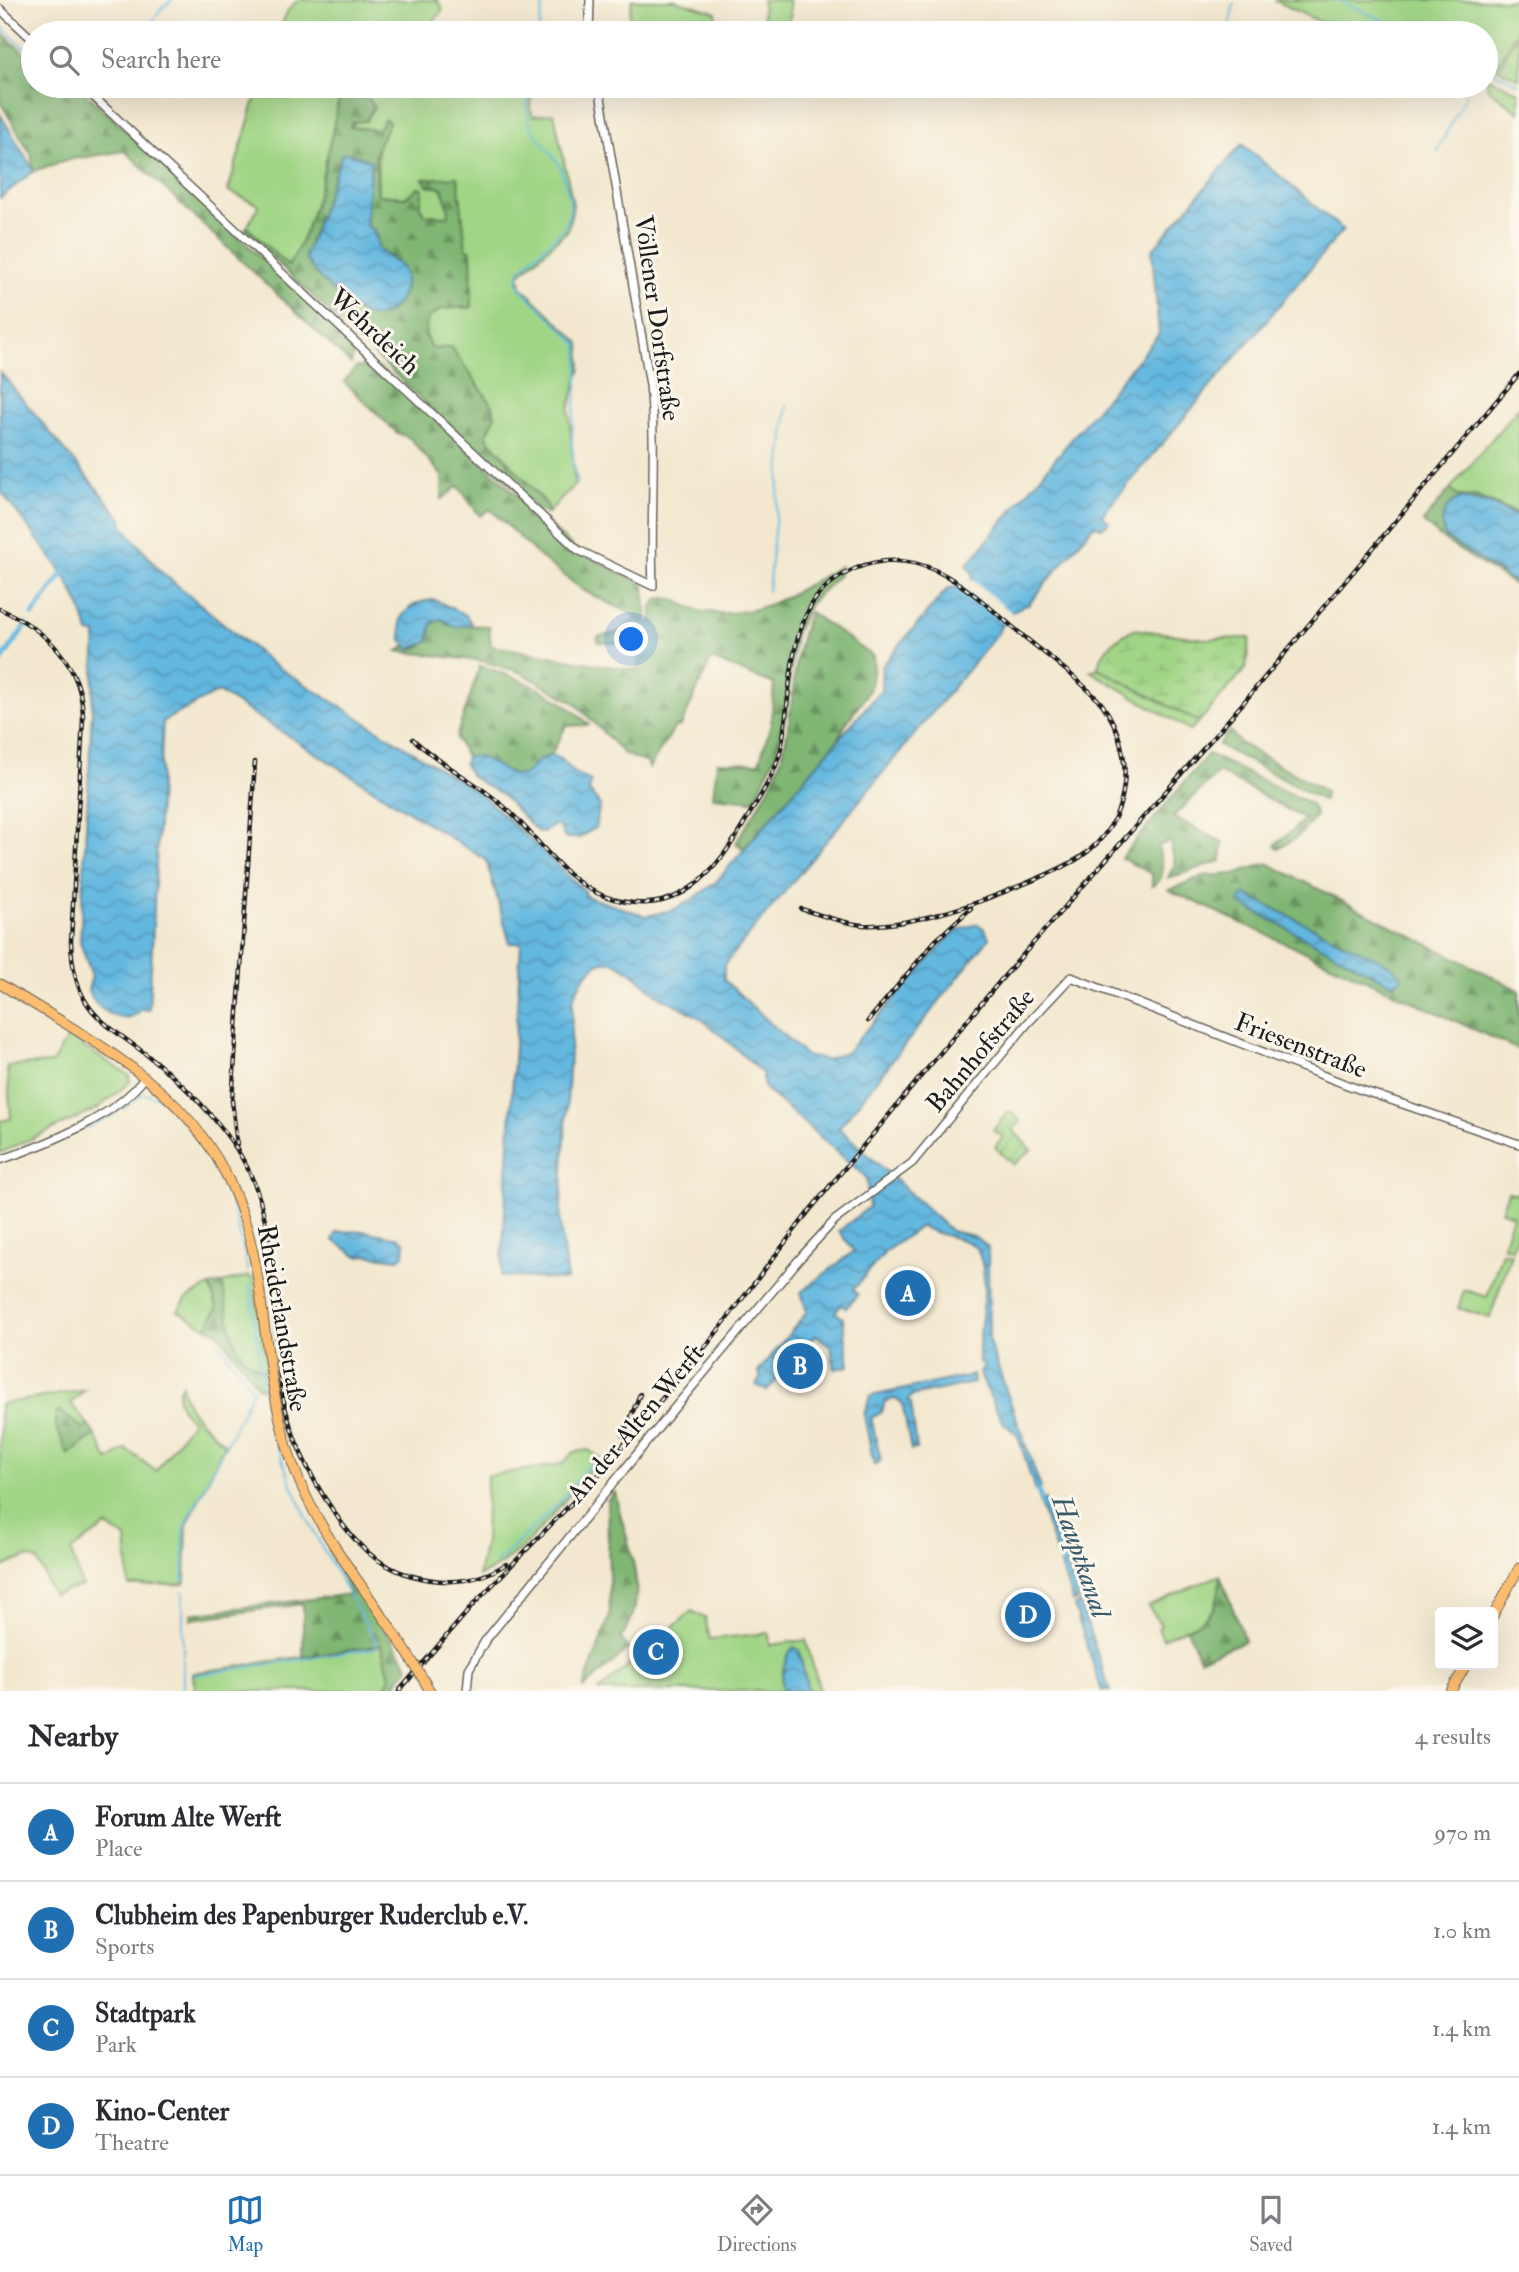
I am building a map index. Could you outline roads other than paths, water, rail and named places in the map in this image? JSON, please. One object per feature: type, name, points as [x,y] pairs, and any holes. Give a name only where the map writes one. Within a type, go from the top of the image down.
[{"type":"main road","name":"Rheiderlandstraße","points":[[0,984],[145,1077],[176,1102],[192,1120],[228,1180],[253,1250],[278,1410],[301,1487],[325,1530],[430,1691]]},
{"type":"main road","points":[[1498,1607],[1519,1568]]},
{"type":"main road","points":[[1451,1691],[1463,1670]]},
{"type":"street","points":[[589,21],[590,0]]},
{"type":"street","points":[[0,9],[21,29]]},
{"type":"street","name":"Wehrdeich","points":[[95,98],[578,550],[650,584]]},
{"type":"street","name":"Völlener Dorfstraße","points":[[602,98],[650,385],[650,584]]},
{"type":"street","name":"Friesenstraße","points":[[1071,977],[1350,1086],[1519,1144]]},
{"type":"street","name":"Bahnhofstraße","points":[[901,1174],[1027,1024],[1071,977]]},
{"type":"street","points":[[0,1160],[100,1116],[127,1097],[145,1077]]},
{"type":"street","name":"An der Alten Werft","points":[[467,1691],[474,1657],[575,1530],[802,1256],[835,1220],[901,1174]]},
{"type":"water","points":[[0,114],[34,171],[0,198]]},
{"type":"water","points":[[1242,144],[1343,230],[1102,515],[1109,522],[1102,528],[1094,525],[1028,605],[1009,615],[998,633],[724,965],[724,980],[806,1056],[826,1060],[847,1052],[954,931],[977,924],[985,929],[989,938],[839,1128],[951,1231],[974,1236],[988,1247],[989,1342],[1041,1488],[1035,1490],[1018,1436],[1002,1421],[979,1373],[984,1366],[979,1362],[979,1348],[984,1275],[977,1248],[964,1241],[921,1226],[886,1251],[853,1290],[858,1294],[846,1308],[841,1305],[835,1312],[843,1318],[849,1366],[835,1369],[831,1348],[816,1335],[767,1391],[756,1385],[761,1377],[758,1372],[807,1312],[801,1292],[854,1251],[839,1231],[869,1207],[866,1177],[764,1088],[762,1073],[714,1029],[692,1013],[658,995],[634,974],[616,963],[597,965],[581,983],[573,1001],[560,1223],[567,1280],[501,1276],[521,943],[510,943],[486,860],[218,692],[163,721],[149,1010],[142,1009],[136,1015],[120,1017],[97,1005],[88,990],[92,976],[80,942],[96,634],[89,633],[80,606],[63,573],[0,490],[0,372],[122,519],[123,526],[160,571],[271,663],[482,795],[585,891],[585,896],[646,916],[673,910],[716,882],[881,690],[882,666],[948,588],[961,587],[974,576],[967,565],[1159,334],[1152,250]]},
{"type":"water","points":[[348,153],[371,161],[366,226],[373,229],[379,250],[403,268],[404,273],[405,287],[397,304],[377,317],[356,310],[334,292],[315,272],[305,256],[342,154]]},
{"type":"water","points":[[1460,498],[1491,504],[1519,517],[1519,585],[1446,538],[1442,520],[1450,505]]},
{"type":"water","points":[[435,600],[466,615],[472,625],[455,627],[442,619],[437,620],[432,624],[428,642],[410,649],[402,641],[400,619],[415,605]]},
{"type":"water","points":[[551,755],[562,760],[575,774],[591,781],[589,791],[600,805],[595,828],[579,838],[565,838],[559,826],[555,825],[543,833],[538,832],[502,795],[472,777],[464,765],[466,757],[474,756],[509,773],[524,775],[539,760]]},
{"type":"water","points":[[1244,894],[1390,965],[1402,976],[1400,980],[1392,984],[1239,903]]},
{"type":"water","points":[[364,1231],[399,1238],[405,1242],[404,1255],[399,1259],[364,1255],[359,1257],[333,1240],[337,1232]]},
{"type":"water","points":[[973,1375],[974,1383],[911,1396],[908,1401],[911,1403],[917,1449],[911,1450],[902,1403],[896,1399],[885,1401],[882,1412],[871,1418],[881,1460],[874,1465],[864,1415],[870,1396]]},
{"type":"water","points":[[1045,1499],[1078,1596],[1079,1600],[1073,1602],[1039,1501]]},
{"type":"water","points":[[1080,1603],[1110,1691],[1102,1691],[1074,1606]]},
{"type":"water","points":[[794,1647],[799,1650],[808,1691],[783,1691],[784,1668]]},
{"type":"waterway","points":[[153,21],[161,9],[172,0]]},
{"type":"waterway","points":[[540,21],[544,0]]},
{"type":"waterway","points":[[1339,0],[1384,21]]},
{"type":"waterway","points":[[1230,21],[1234,3]]},
{"type":"waterway","points":[[0,25],[21,45]]},
{"type":"waterway","points":[[1498,74],[1519,84]]},
{"type":"waterway","points":[[528,98],[530,126],[560,166],[570,199],[570,211],[565,228],[520,270],[517,280],[522,290],[578,344],[578,379],[572,432],[578,483]]},
{"type":"waterway","points":[[1437,151],[1464,98]]},
{"type":"waterway","points":[[768,591],[787,405]]},
{"type":"waterway","points":[[33,615],[66,569]]},
{"type":"waterway","points":[[0,663],[26,625]]},
{"type":"waterway","points":[[124,1108],[143,1094],[157,1097],[171,1107],[198,1139],[228,1194],[248,1271]]},
{"type":"waterway","points":[[85,1128],[116,1113]]},
{"type":"waterway","points":[[195,1675],[375,1648],[376,1641],[316,1535],[279,1451],[263,1387],[249,1284]]},
{"type":"waterway","points":[[219,1344],[253,1390],[224,1449]]},
{"type":"waterway","points":[[183,1582],[184,1528],[221,1454]]},
{"type":"waterway","points":[[496,1563],[560,1502],[589,1465]]},
{"type":"waterway","name":"Hauptkanal","points":[[1036,1485],[1043,1505]]},
{"type":"waterway","points":[[183,1591],[183,1691]]},
{"type":"railway","points":[[399,1691],[474,1604],[597,1477],[710,1341],[810,1210],[1000,981],[1244,702],[1519,374]]},
{"type":"railway","points":[[413,739],[502,805],[562,868],[589,889],[630,903],[653,903],[674,897],[692,887],[709,872],[737,836],[767,785],[780,753],[793,657],[804,621],[820,593],[838,578],[857,568],[882,561],[905,561],[947,576],[986,604],[1102,704],[1121,744],[1124,786],[1119,807],[1110,826],[1097,843],[1079,858],[1051,873],[987,899],[915,920],[863,925],[839,921],[801,909]]},
{"type":"railway","points":[[0,609],[33,627],[59,652],[77,682],[81,700],[83,719],[71,941],[78,986],[96,1015],[157,1063],[195,1098],[229,1138],[247,1167],[258,1194],[270,1251],[283,1397],[296,1442],[309,1471],[349,1533],[366,1551],[385,1565],[422,1578],[459,1581],[483,1576],[506,1564]]},
{"type":"railway","points":[[237,1145],[232,1101],[255,762]]},
{"type":"railway","points":[[868,1021],[935,941],[971,908]]},
{"type":"railway","points":[[623,1436],[640,1394]]},
{"type":"place","name":"Forum Alte Werft","points":[[908,1293]]},
{"type":"place","name":"Clubheim des Papenburger Ruderclub e.V.","points":[[800,1366]]},
{"type":"place","name":"Kino-Center","points":[[1028,1615]]},
{"type":"place","name":"Stadtpark","points":[[656,1652]]}]
